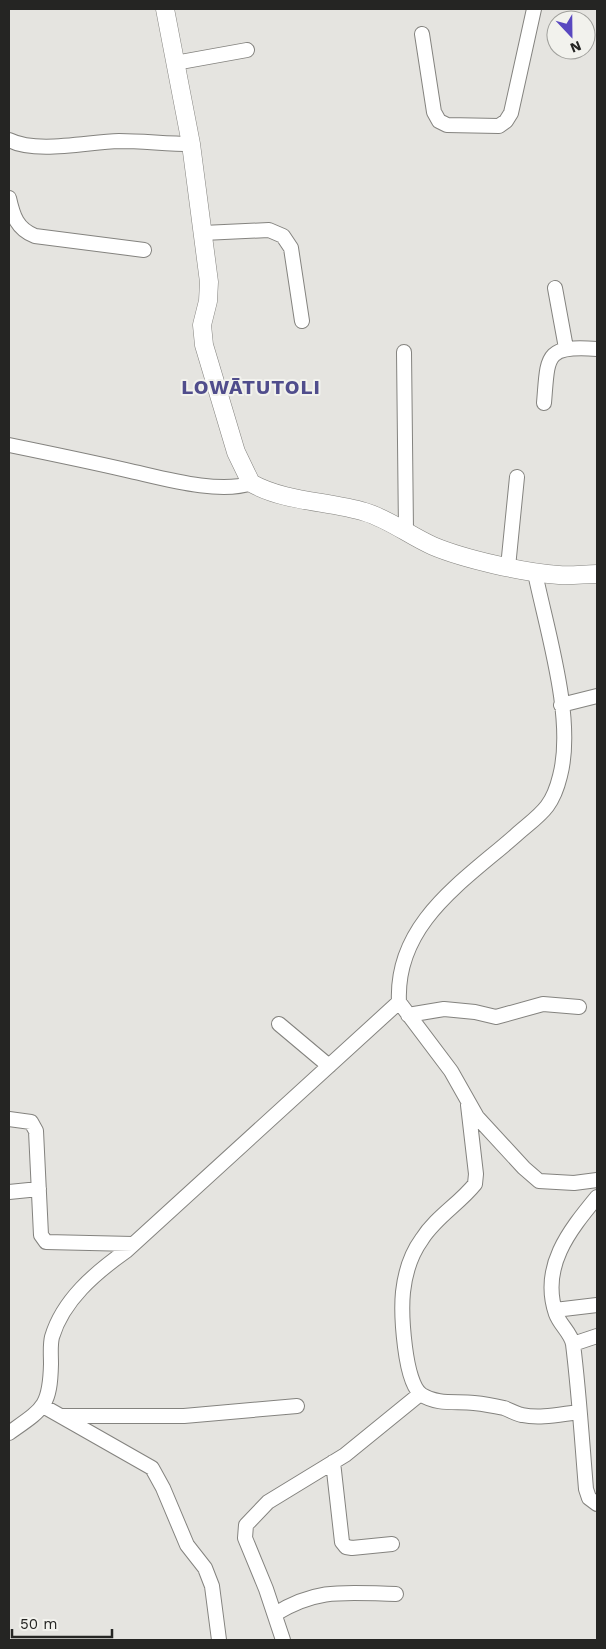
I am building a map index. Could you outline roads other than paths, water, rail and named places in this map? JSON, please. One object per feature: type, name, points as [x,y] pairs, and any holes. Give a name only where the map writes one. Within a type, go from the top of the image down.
[{"type":"street","points":[[164,9],[192,144],[209,282],[208,301],[202,325],[204,345],[236,452],[251,483],[275,494],[349,507],[372,514],[448,551],[508,567],[562,576],[597,574]]},
{"type":"street","points":[[422,34],[434,112],[439,121],[447,125],[499,126],[506,121],[511,113],[534,9]]},
{"type":"street","points":[[175,63],[246,50]]},
{"type":"street","points":[[9,140],[24,146],[122,141],[192,144]]},
{"type":"street","points":[[9,198],[16,223],[24,232],[35,236],[144,250]]},
{"type":"street","points":[[203,233],[269,230],[283,236],[291,248],[302,322]]},
{"type":"street","points":[[555,288],[566,348]]},
{"type":"street","points":[[544,403],[547,364],[551,356],[566,348],[597,349]]},
{"type":"street","points":[[404,352],[406,531]]},
{"type":"street","points":[[9,444],[179,481],[228,488],[240,487],[251,483]]},
{"type":"street","points":[[508,567],[517,477]]},
{"type":"street","points":[[535,573],[561,705],[564,745],[560,776],[550,805],[431,910],[412,937],[401,974],[399,1002],[451,1071],[478,1117],[524,1168],[539,1180],[574,1183],[597,1180]]},
{"type":"street","points":[[561,705],[597,696]]},
{"type":"street","points":[[9,1433],[37,1413],[43,1406],[51,1388],[52,1338],[68,1305],[90,1280],[133,1244],[399,1002]]},
{"type":"street","points":[[408,1015],[444,1009],[467,1011],[496,1017],[543,1004],[579,1007]]},
{"type":"street","points":[[280,1024],[329,1066]]},
{"type":"street","points":[[467,1099],[476,1180],[467,1194],[436,1222],[421,1239],[408,1268],[403,1293],[406,1354],[412,1380],[420,1394],[441,1402],[475,1403],[505,1408],[522,1415],[539,1416],[579,1412]]},
{"type":"street","points":[[9,1119],[31,1122],[35,1127],[41,1235],[46,1242],[133,1244]]},
{"type":"street","points":[[9,1192],[39,1189]]},
{"type":"street","points":[[597,1198],[568,1234],[559,1250],[553,1279],[555,1310],[573,1344],[586,1489],[589,1498],[597,1504]]},
{"type":"street","points":[[555,1310],[597,1304]]},
{"type":"street","points":[[573,1344],[597,1336]]},
{"type":"street","points":[[283,1640],[275,1614],[244,1538],[246,1525],[268,1502],[333,1462],[420,1394]]},
{"type":"street","points":[[43,1406],[152,1468],[163,1488],[187,1546],[205,1568],[212,1586],[219,1640]]},
{"type":"street","points":[[60,1416],[184,1416],[297,1406]]},
{"type":"street","points":[[333,1462],[342,1542],[346,1547],[352,1548],[392,1544]]},
{"type":"street","points":[[275,1614],[296,1601],[322,1594],[396,1594]]},
{"type":"district","name":"LOWĀTUTOLI","points":[[251,387]]}]
